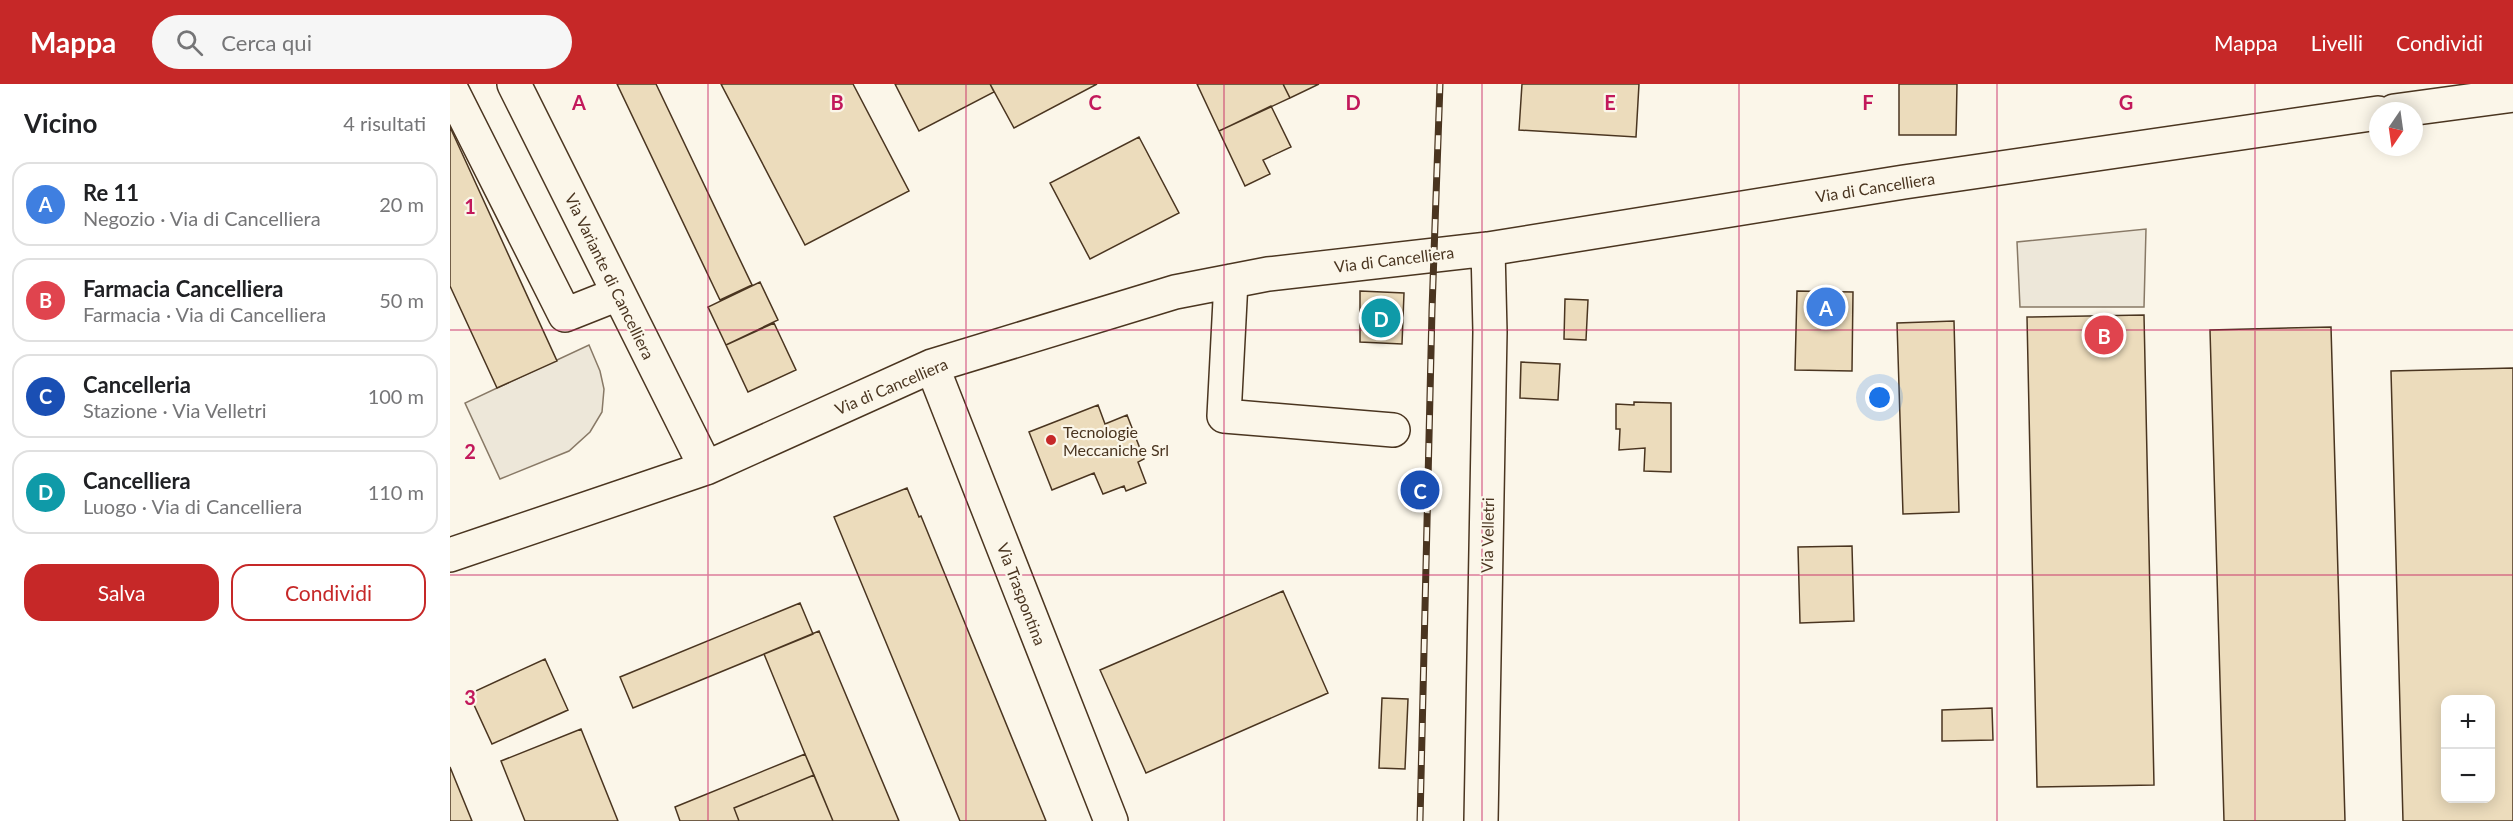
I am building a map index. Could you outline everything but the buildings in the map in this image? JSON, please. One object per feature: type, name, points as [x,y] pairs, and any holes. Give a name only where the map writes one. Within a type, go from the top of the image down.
[{"type":"street","name":"Via Variante di Cancelliera","points":[[514,84],[706,468]]},
{"type":"street","points":[[450,87],[565,315],[618,294]]},
{"type":"street","points":[[2423,107],[2513,95]]},
{"type":"street","name":"Via di Cancelliera","points":[[450,555],[706,468],[932,366],[1175,291],[1268,274],[1488,249],[1904,182],[2369,114]]},
{"type":"street","name":"Via Velletri","points":[[1482,821],[1490,332],[1488,249]]},
{"type":"street","points":[[1231,281],[1224,416],[1393,430]]},
{"type":"street","name":"Via Traspontina","points":[[932,366],[1111,821]]},
{"type":"shaded area","points":[[2146,229],[2144,307],[2020,307],[2017,242]]},
{"type":"shaded area","points":[[589,345],[600,371],[604,389],[602,412],[590,432],[569,451],[500,479],[465,403]]},
{"type":"railway","points":[[1420,821],[1432,310],[1440,84]]},
{"type":"place","name":"Re 11","points":[[1826,307]]},
{"type":"place","name":"Cancelliera","points":[[1381,318]]},
{"type":"place","name":"Farmacia Cancelliera","points":[[2104,335]]},
{"type":"place","name":"Tecnologie Meccaniche Srl","points":[[1051,440]]},
{"type":"place","name":"Cancelleria","points":[[1420,490]]}]
